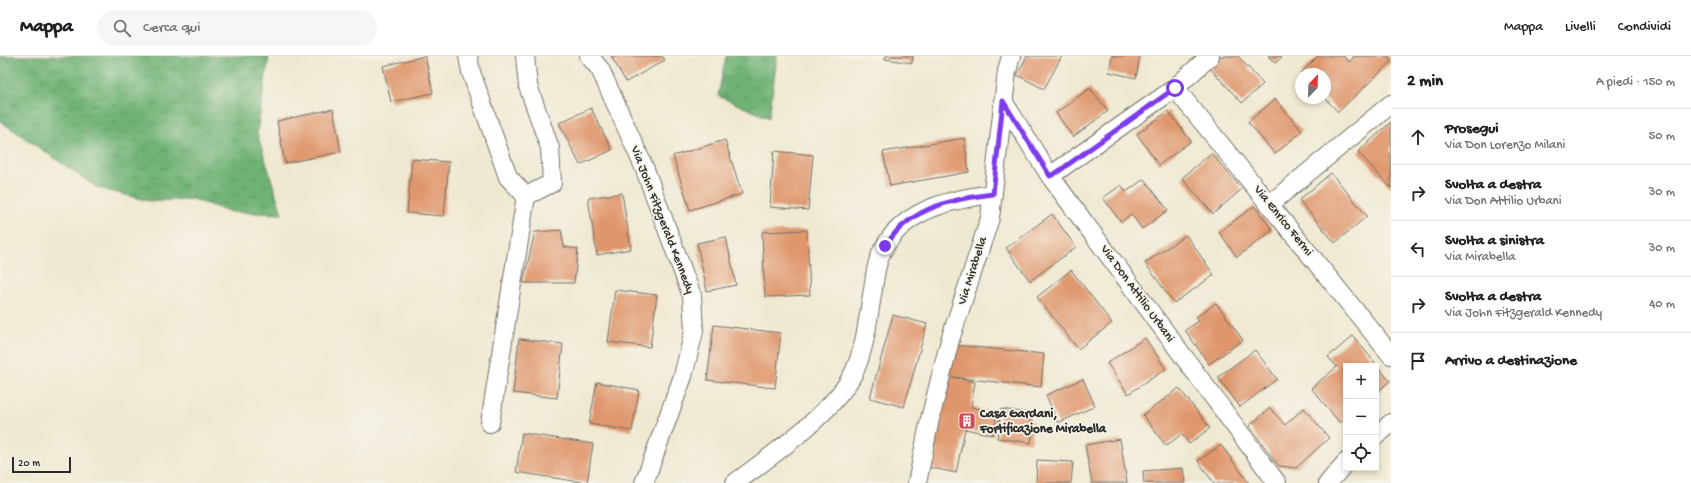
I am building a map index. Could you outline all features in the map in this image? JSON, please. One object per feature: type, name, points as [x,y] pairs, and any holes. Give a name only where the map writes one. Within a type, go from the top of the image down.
[{"type":"street","points":[[468,56],[471,72],[508,177],[526,196]]},
{"type":"street","points":[[525,56],[528,86],[550,148],[552,183],[526,196]]},
{"type":"street","name":"Via John Fitzgerald Kennedy","points":[[589,56],[600,69],[644,167],[692,296],[694,331],[683,376],[644,483]]},
{"type":"street","name":"Via Mirabella","points":[[917,483],[942,367],[990,218],[1003,101],[1011,56]]},
{"type":"street","points":[[1050,176],[1175,88],[1210,56]]},
{"type":"street","name":"Via Enrico Fermi","points":[[1175,88],[1391,355]]},
{"type":"street","name":"Via Don Attilio Urbani","points":[[1003,101],[1050,176],[1277,483]]},
{"type":"street","points":[[1270,204],[1391,104]]},
{"type":"street","points":[[735,483],[767,459],[825,410],[842,389],[853,372],[862,347],[868,322],[877,266],[885,246],[900,227],[915,216],[936,206],[963,198],[993,194]]},
{"type":"street","points":[[490,423],[526,196]]},
{"type":"street","points":[[1377,435],[1391,423]]},
{"type":"street","points":[[1328,483],[1343,466]]},
{"type":"green space","points":[[0,56],[269,56],[257,133],[282,214],[231,212],[192,199],[149,201],[98,188],[0,121]]},
{"type":"green space","points":[[726,56],[777,56],[769,118],[718,96]]},
{"type":"building","points":[[425,56],[433,93],[391,102],[383,66]]},
{"type":"building","points":[[611,56],[662,56],[665,60],[626,82]]},
{"type":"building","points":[[886,56],[913,56],[912,63],[885,59]]},
{"type":"building","points":[[1027,56],[1062,56],[1044,89],[1017,75]]},
{"type":"building","points":[[1112,56],[1140,56],[1136,78],[1109,72]]},
{"type":"building","points":[[1217,56],[1238,56],[1263,84],[1242,103],[1207,65]]},
{"type":"building","points":[[1268,56],[1283,56],[1275,63]]},
{"type":"building","points":[[1318,56],[1343,56],[1349,62],[1354,57],[1353,56],[1388,56],[1391,62],[1338,112],[1331,104],[1331,68],[1306,68]]},
{"type":"building","points":[[1090,88],[1108,111],[1073,137],[1056,113]]},
{"type":"building","points":[[1275,99],[1302,131],[1275,154],[1248,122]]},
{"type":"building","points":[[591,108],[612,150],[580,165],[559,123]]},
{"type":"building","points":[[333,109],[341,152],[285,163],[277,121]]},
{"type":"building","points":[[1168,111],[1191,141],[1159,165],[1137,134]]},
{"type":"building","points":[[1391,122],[1391,188],[1358,152]]},
{"type":"building","points":[[964,138],[969,172],[890,186],[883,152]]},
{"type":"building","points":[[725,140],[742,194],[690,210],[673,156]]},
{"type":"building","points":[[774,151],[813,155],[808,210],[770,207]]},
{"type":"building","points":[[1211,153],[1242,189],[1213,214],[1182,178]]},
{"type":"building","points":[[412,159],[449,162],[444,216],[407,213]]},
{"type":"building","points":[[1331,173],[1367,216],[1335,243],[1299,200]]},
{"type":"building","points":[[1144,179],[1168,210],[1142,229],[1131,214],[1121,222],[1103,198],[1121,185],[1126,192]]},
{"type":"building","points":[[622,193],[631,249],[597,255],[588,198]]},
{"type":"building","points":[[1254,206],[1273,230],[1237,257],[1219,232]]},
{"type":"building","points":[[1052,214],[1076,247],[1030,281],[1006,248]]},
{"type":"building","points":[[561,230],[564,247],[578,249],[574,283],[523,283],[535,232]]},
{"type":"building","points":[[807,230],[810,295],[765,297],[762,232]]},
{"type":"building","points":[[1186,235],[1214,275],[1174,303],[1145,263]]},
{"type":"building","points":[[726,237],[736,285],[707,291],[697,243]]},
{"type":"building","points":[[1071,270],[1112,323],[1078,349],[1037,297]]},
{"type":"building","points":[[615,290],[657,295],[650,347],[608,342]]},
{"type":"building","points":[[1216,303],[1243,340],[1209,364],[1185,330],[1199,321],[1196,317]]},
{"type":"building","points":[[893,315],[927,324],[904,407],[870,398]]},
{"type":"building","points":[[714,325],[781,333],[775,388],[707,380]]},
{"type":"building","points":[[1353,336],[1375,363],[1343,363],[1343,420],[1340,423],[1311,388],[1337,367],[1328,357]]},
{"type":"building","points":[[1145,338],[1166,369],[1128,394],[1107,363]]},
{"type":"building","points":[[519,339],[563,344],[557,398],[513,393]]},
{"type":"building","points":[[954,345],[1044,354],[1041,387],[952,377],[975,382],[971,407],[997,413],[993,435],[965,429],[956,473],[928,467]]},
{"type":"building","points":[[1255,350],[1277,379],[1240,407],[1218,377]]},
{"type":"building","points":[[1379,368],[1390,381],[1379,390]]},
{"type":"building","points":[[1083,379],[1095,406],[1058,423],[1046,395]]},
{"type":"building","points":[[597,382],[639,390],[632,431],[589,424]]},
{"type":"building","points":[[1179,388],[1210,428],[1189,444],[1182,434],[1166,446],[1143,415]]},
{"type":"building","points":[[1270,408],[1285,425],[1304,408],[1329,438],[1296,468],[1279,466],[1249,426]]},
{"type":"building","points":[[1001,409],[1029,413],[1028,421],[1034,421],[1031,443],[997,438]]},
{"type":"building","points":[[522,433],[593,444],[587,483],[516,472]]},
{"type":"building","points":[[1120,439],[1127,483],[1092,483],[1085,445]]},
{"type":"building","points":[[1221,445],[1249,483],[1214,483],[1198,461]]},
{"type":"building","points":[[1037,460],[1073,462],[1071,483],[1036,483]]},
{"type":"building","points":[[1183,468],[1185,483],[1144,483],[1143,471]]},
{"type":"place","name":"Casa Gardani, Fortificazione Mirabella","points":[[967,421]]},
{"type":"route","points":[[885,246],[900,227],[915,216],[936,206],[963,198],[993,194],[1003,101],[1050,176],[1175,88]]}]
